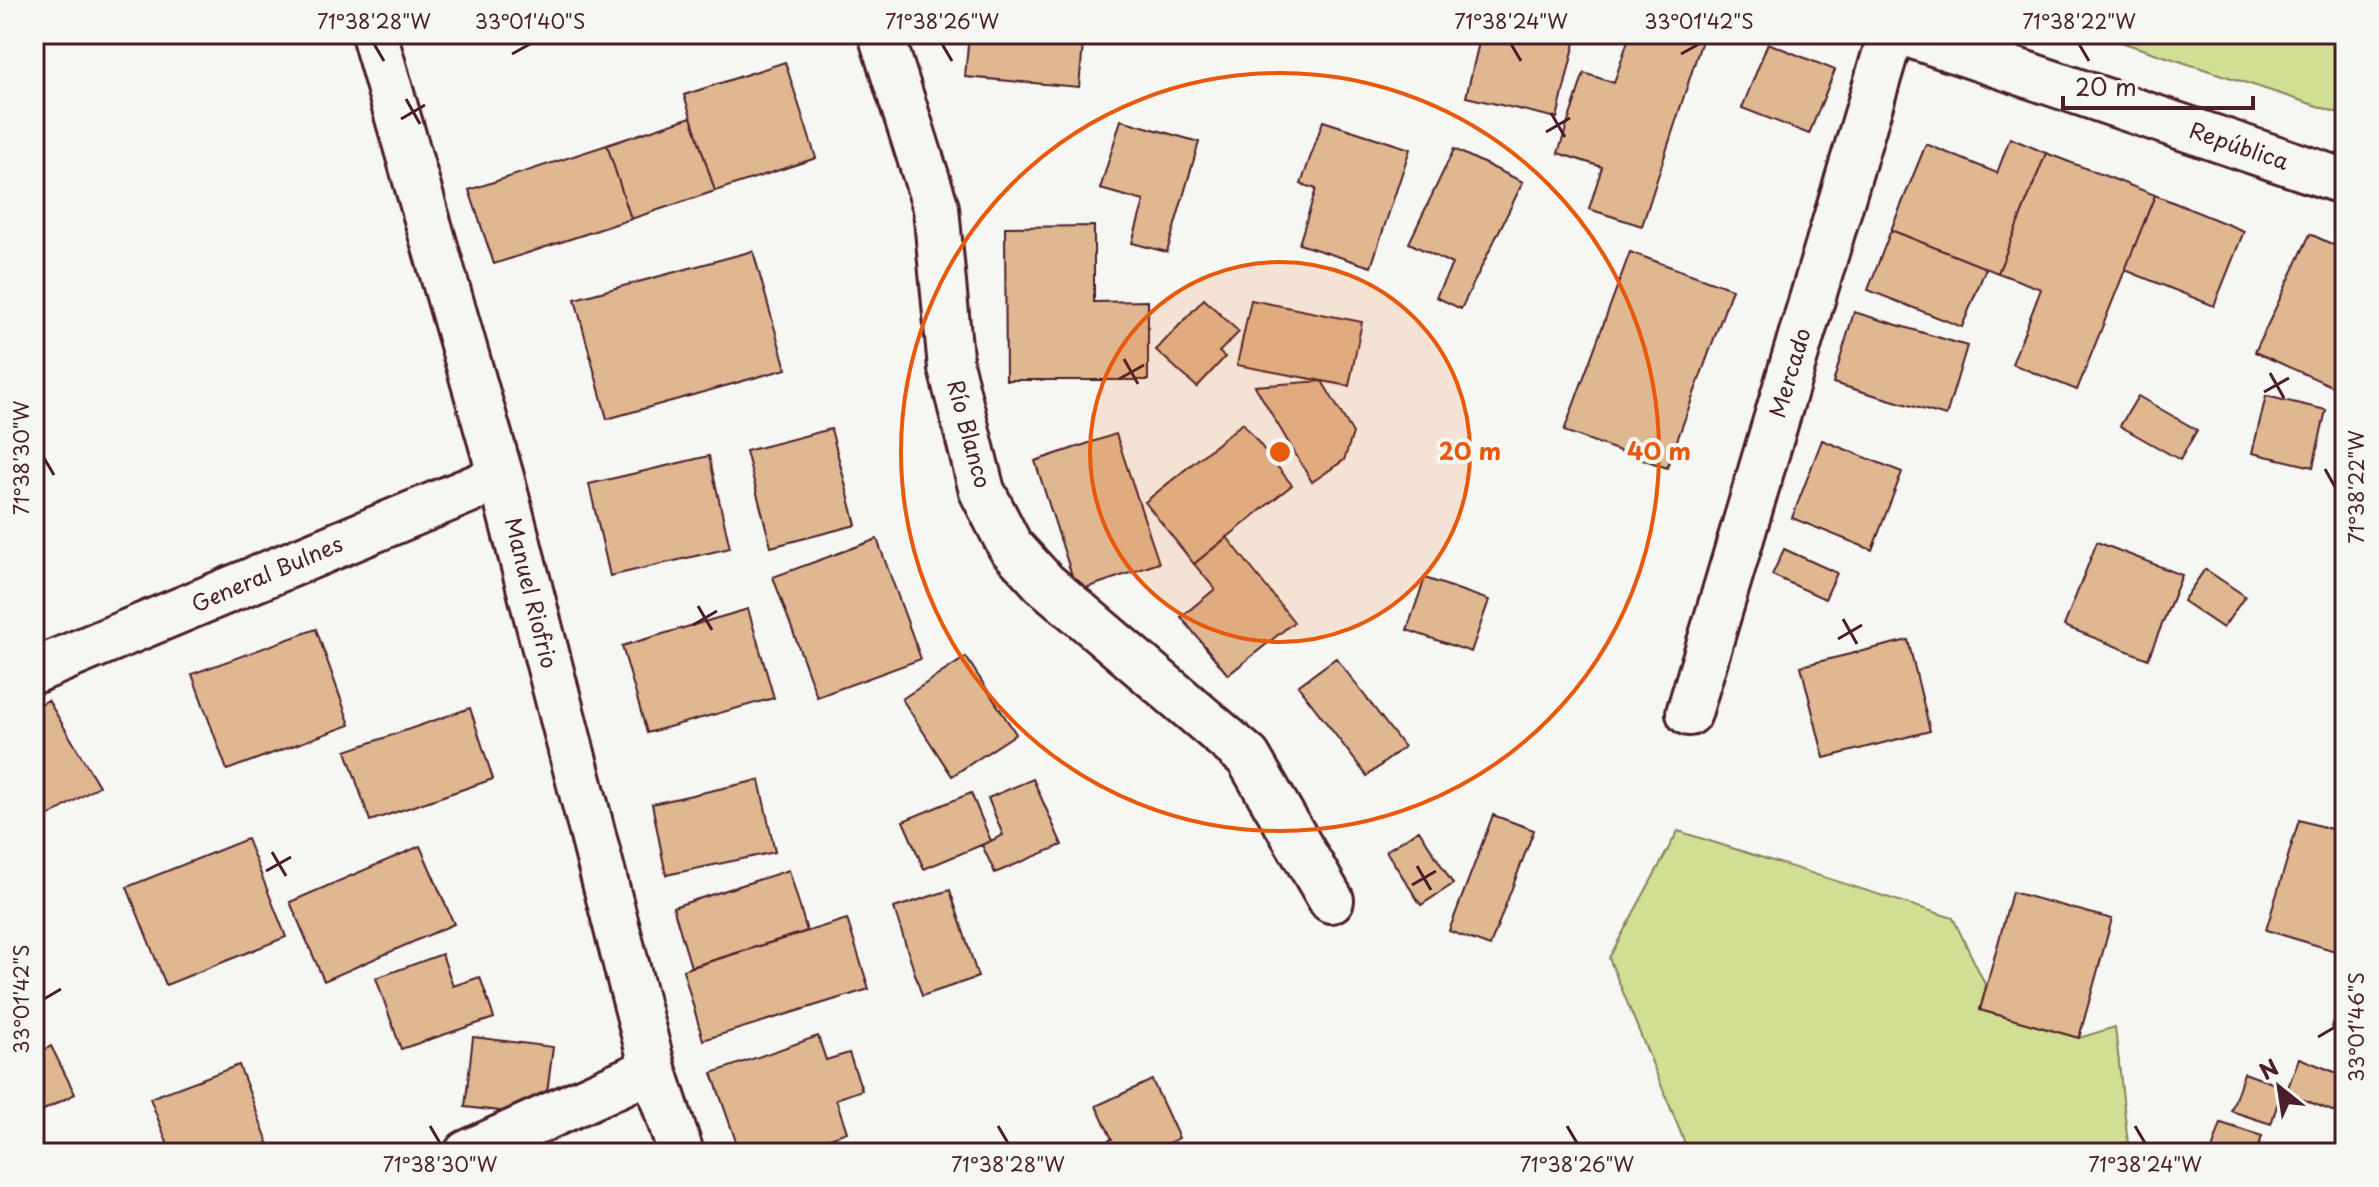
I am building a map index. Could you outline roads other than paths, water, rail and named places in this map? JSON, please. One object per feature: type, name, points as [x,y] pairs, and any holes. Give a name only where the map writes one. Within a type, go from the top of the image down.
[{"type":"street","name":"Manuel Riofrio","points":[[374,34],[501,477],[653,1069],[681,1153]]},
{"type":"street","name":"Río Blanco","points":[[881,34],[936,208],[951,368],[982,491],[1010,546],[1044,583],[1248,757],[1331,900]]},
{"type":"street","name":"Mercado","points":[[1689,713],[1891,34]]},
{"type":"street","name":"República","points":[[1907,34],[2345,182]]},
{"type":"street","name":"General Bulnes","points":[[34,671],[501,477]]},
{"type":"street","points":[[467,1153],[653,1069]]}]
